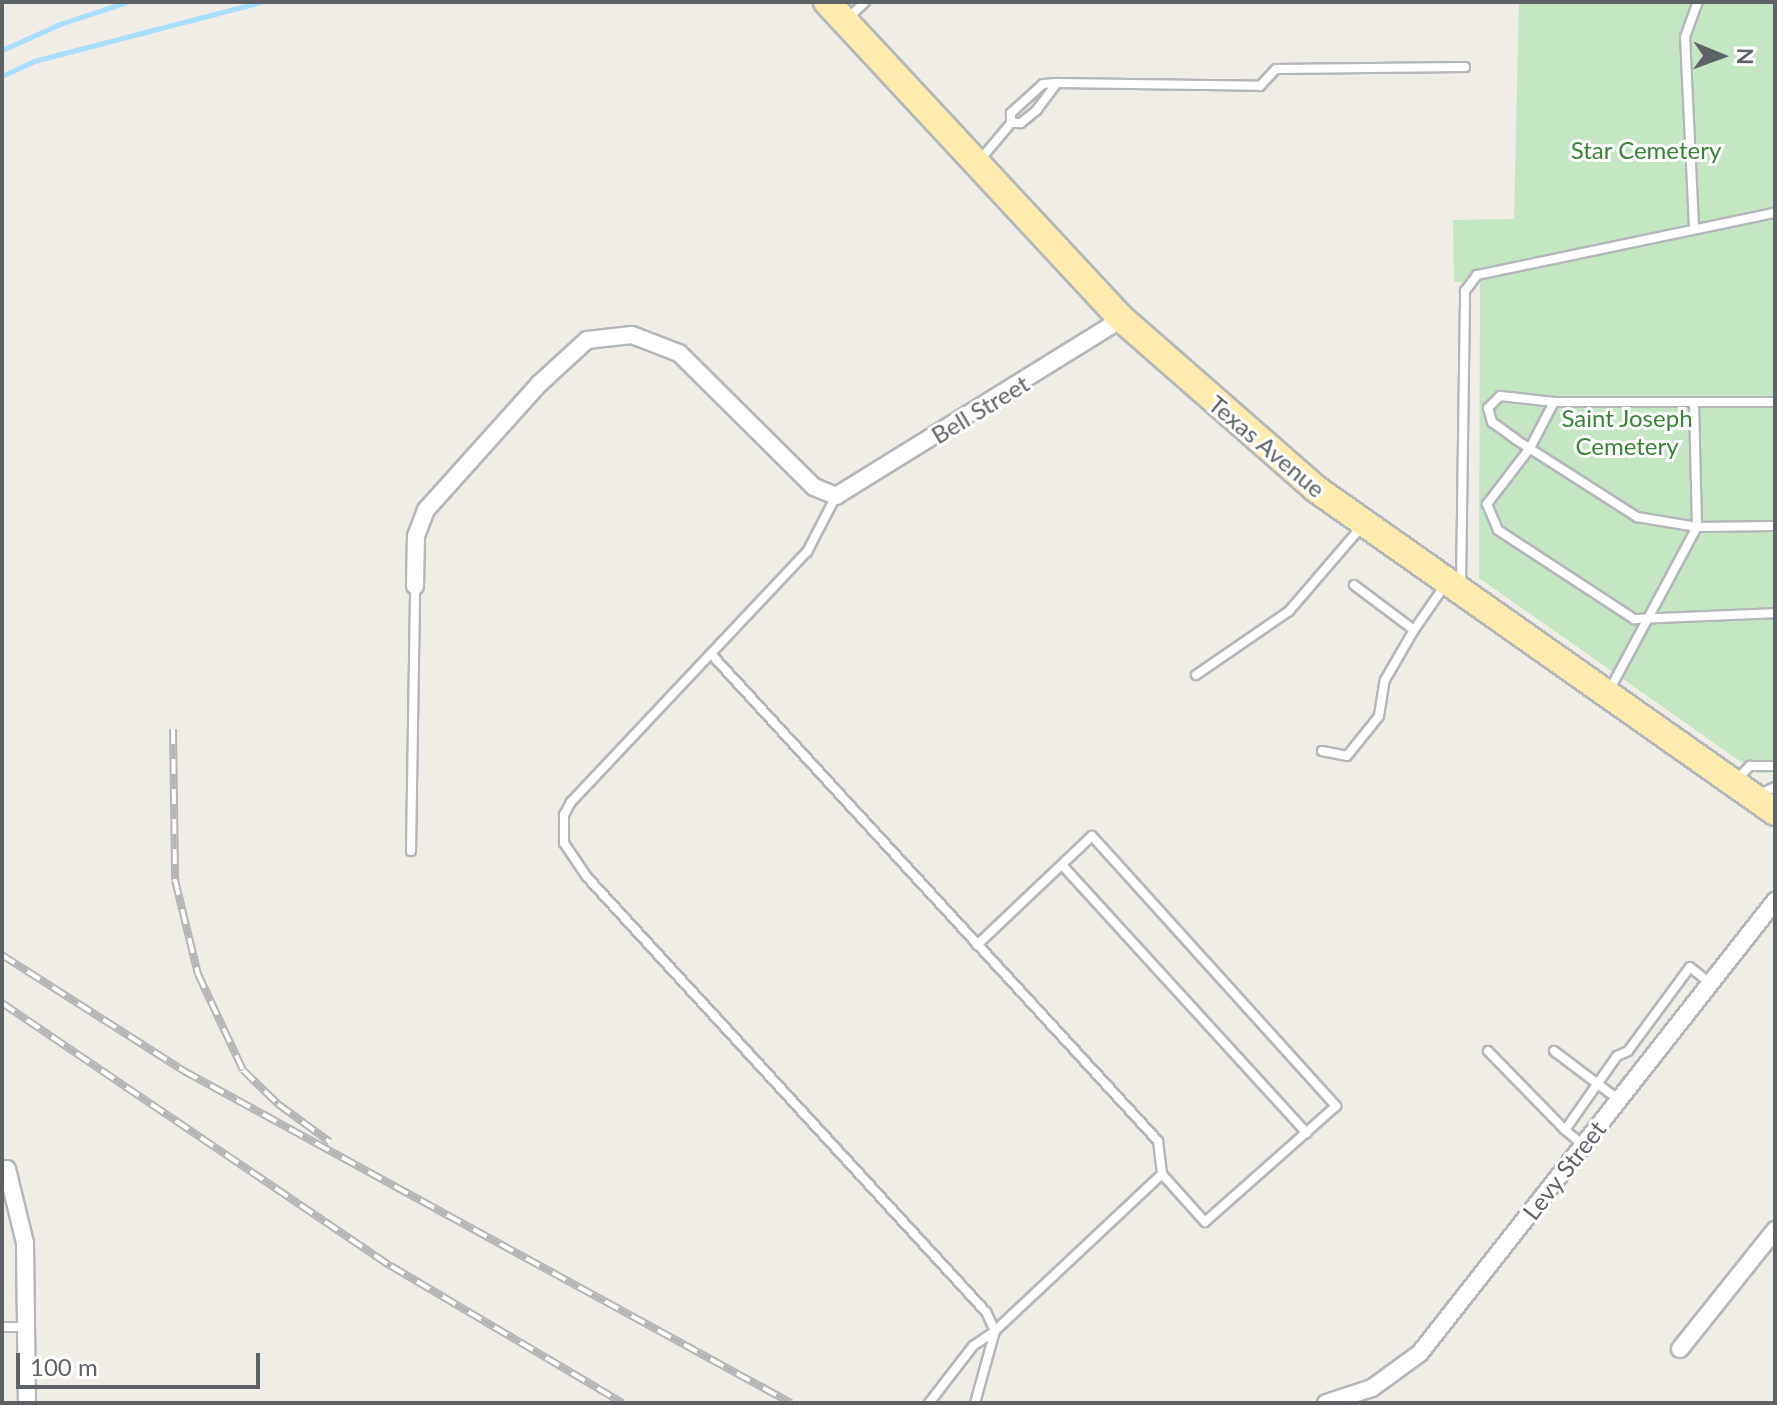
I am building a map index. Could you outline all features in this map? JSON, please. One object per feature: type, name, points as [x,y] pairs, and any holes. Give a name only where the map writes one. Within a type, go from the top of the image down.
[{"type":"main road","name":"Texas Avenue","points":[[835,11],[1122,319],[1363,525],[1606,696],[1754,789],[1775,812]]},
{"type":"street","name":"Bell Street","points":[[836,496],[1122,319]]},
{"type":"street","points":[[415,586],[416,536],[426,510],[570,353],[603,334],[655,340],[679,353],[814,487],[836,496]]},
{"type":"street","name":"Levy Street","points":[[1326,1403],[1372,1388],[1420,1353],[1775,901]]},
{"type":"street","points":[[7,1169],[25,1243],[27,1403]]},
{"type":"street","points":[[1680,1349],[1775,1230]]},
{"type":"lane","points":[[835,11],[865,2]]},
{"type":"lane","points":[[1694,227],[1685,37],[1698,2]]},
{"type":"lane","points":[[977,164],[1011,123],[1011,113],[1043,84],[1260,86],[1276,69],[1465,67]]},
{"type":"lane","points":[[1011,123],[1021,123],[1037,110],[1057,83]]},
{"type":"lane","points":[[1322,751],[1347,756],[1379,716],[1385,680],[1414,630],[1453,588],[1465,561],[1465,291],[1477,275],[1694,227],[1775,213]]},
{"type":"lane","points":[[1775,402],[1554,402],[1500,396],[1488,408],[1492,422],[1637,517],[1697,527],[1775,526]]},
{"type":"lane","points":[[1554,402],[1530,448],[1487,504],[1498,530],[1634,619],[1775,613]]},
{"type":"lane","points":[[1606,696],[1697,527],[1694,404]]},
{"type":"lane","points":[[836,496],[823,529],[807,552],[571,802],[564,815],[564,843],[587,877],[986,1312],[995,1331],[975,1403]]},
{"type":"lane","points":[[1196,675],[1289,611],[1363,525]]},
{"type":"lane","points":[[1354,585],[1414,630]]},
{"type":"lane","points":[[411,851],[415,586]]},
{"type":"lane","points":[[711,654],[977,945],[1158,1141],[1162,1174],[1205,1222],[1336,1106],[1092,836],[977,945]]},
{"type":"lane","points":[[1754,789],[1750,766],[1775,766]]},
{"type":"lane","points":[[1062,865],[1307,1133]]},
{"type":"lane","points":[[1565,1130],[1617,1056],[1628,1051],[1690,967],[1710,984]]},
{"type":"lane","points":[[1488,1051],[1583,1145]]},
{"type":"lane","points":[[1554,1051],[1619,1100]]},
{"type":"lane","points":[[929,1403],[973,1346],[995,1331],[1162,1174]]},
{"type":"lane","points":[[2,1327],[26,1327]]},
{"type":"green space","name":"Saint Joseph Cemetery","points":[[1519,2],[1775,2],[1775,773],[1757,773],[1479,578],[1480,282],[1454,282],[1453,220],[1514,219]]},
{"type":"waterway","points":[[2,50],[60,24],[127,2]]},
{"type":"waterway","points":[[2,76],[34,61],[261,2]]},
{"type":"railway","points":[[173,729],[175,880],[198,974],[243,1070],[278,1104],[330,1142]]},
{"type":"railway","points":[[2,955],[184,1071],[791,1403]]},
{"type":"railway","points":[[2,1003],[391,1266],[623,1403]]},
{"type":"park label","name":"Star Cemetery","points":[[1646,150]]}]
